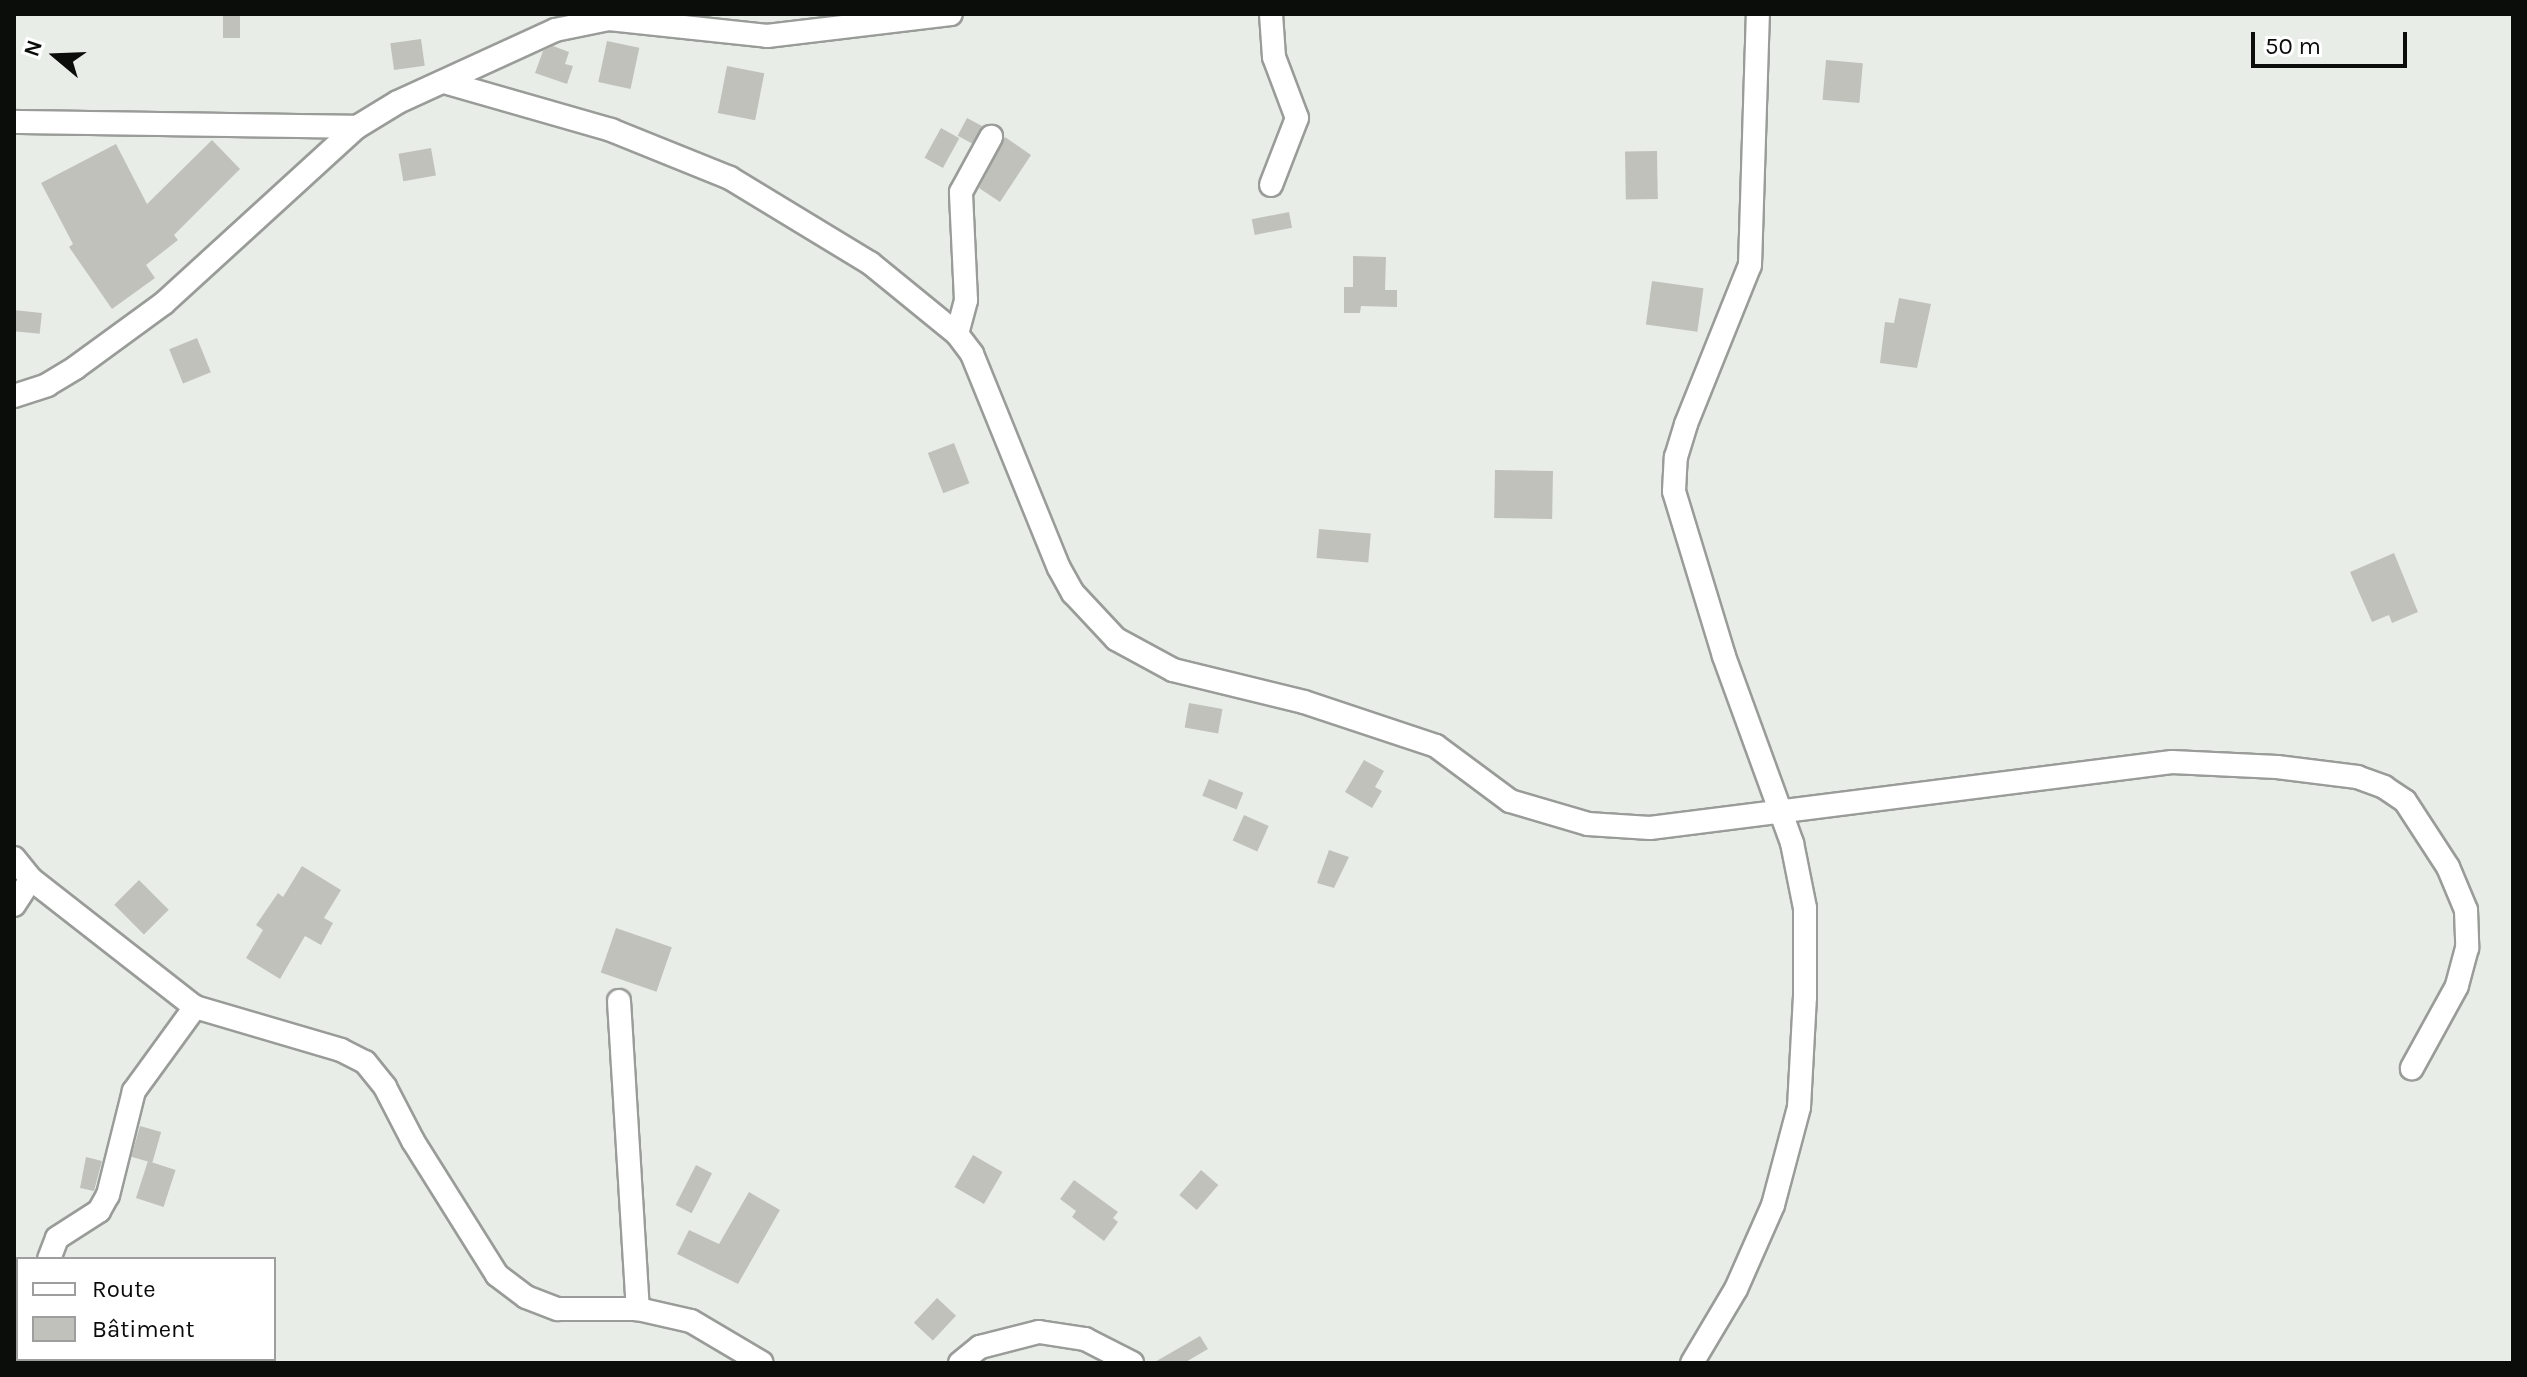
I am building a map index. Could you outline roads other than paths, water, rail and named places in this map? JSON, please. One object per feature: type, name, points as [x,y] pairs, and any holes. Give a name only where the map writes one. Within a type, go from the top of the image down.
[{"type":"street","points":[[14,396],[66,374],[164,303],[357,127],[444,82],[582,21],[609,19],[767,36],[951,14]]},
{"type":"street","points":[[1271,14],[1274,57],[1297,118],[1271,185]]},
{"type":"street","points":[[1692,1363],[1736,1289],[1773,1205],[1799,1107],[1805,908],[1782,810],[1724,656],[1674,491],[1686,424],[1750,265],[1758,14]]},
{"type":"street","points":[[444,82],[611,130],[730,178],[870,263],[957,334],[985,379],[1037,523],[1073,593],[1116,639],[1147,659],[1436,746],[1510,801],[1588,824],[1650,828],[2172,762],[2309,771],[2357,777],[2384,787],[2405,801],[2448,867],[2466,910],[2467,948],[2457,986],[2412,1068]]},
{"type":"street","points":[[14,122],[357,127]]},
{"type":"street","points":[[957,334],[966,300],[961,192],[991,137]]},
{"type":"street","points":[[14,858],[31,879],[195,1007],[341,1050],[365,1062],[385,1087],[413,1141],[497,1275],[526,1297],[558,1309],[638,1309],[691,1321],[762,1363]]},
{"type":"street","points":[[14,905],[31,879]]},
{"type":"street","points":[[619,1001],[638,1309]]},
{"type":"street","points":[[50,1257],[57,1238],[90,1220],[104,1203],[134,1091],[195,1007]]},
{"type":"street","points":[[960,1363],[980,1347],[1039,1332],[1085,1339],[1132,1363]]}]
